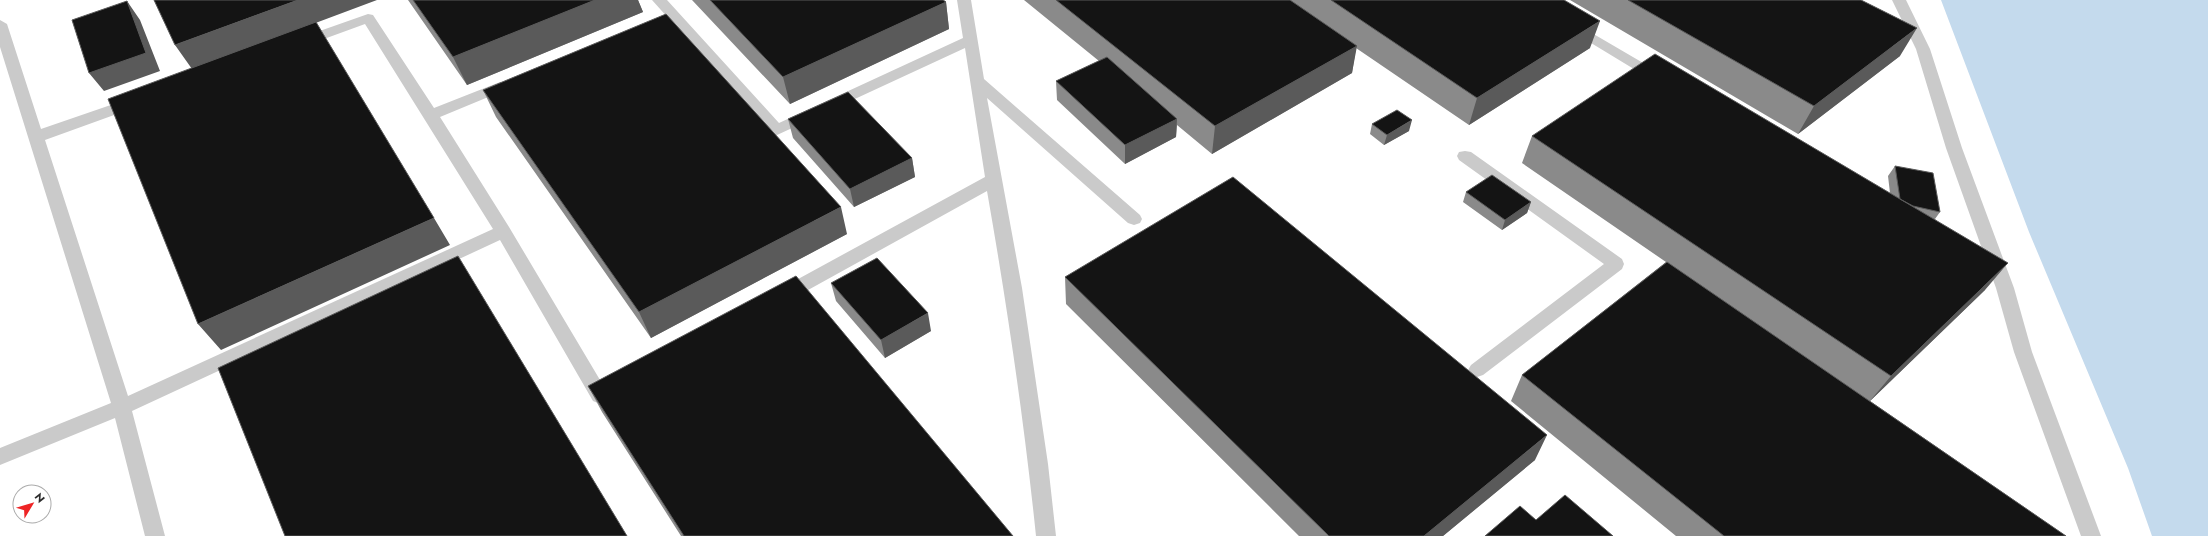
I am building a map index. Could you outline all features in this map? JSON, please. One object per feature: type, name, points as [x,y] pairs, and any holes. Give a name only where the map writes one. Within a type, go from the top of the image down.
[{"type":"lane","points":[[659,0],[777,130],[970,40]]},
{"type":"lane","points":[[964,0],[993,180],[1013,288],[1038,464],[1046,536]]},
{"type":"lane","points":[[1899,0],[1923,50],[1954,148],[2004,288],[2023,352],[2091,536]]},
{"type":"lane","points":[[1557,16],[1671,86]]},
{"type":"lane","points":[[659,23],[674,17]]},
{"type":"lane","points":[[286,47],[368,18],[431,115],[503,231],[600,396],[621,384]]},
{"type":"lane","points":[[0,24],[122,408],[155,536]]},
{"type":"lane","points":[[431,115],[519,79]]},
{"type":"lane","points":[[976,80],[1134,219]]},
{"type":"lane","points":[[36,137],[146,97]]},
{"type":"lane","points":[[1465,156],[1616,264],[1477,370]]},
{"type":"lane","points":[[768,303],[993,180]]},
{"type":"lane","points":[[0,457],[122,408],[503,231]]},
{"type":"lane","points":[[1984,276],[2004,288]]},
{"type":"water","points":[[1941,0],[2208,0],[2208,536],[2152,536],[2128,468],[2029,232]]},
{"type":"building","points":[[154,0],[298,0],[175,45]]},
{"type":"building","points":[[413,0],[595,0],[453,57]]},
{"type":"building","points":[[710,0],[943,0],[946,2],[783,77]]},
{"type":"building","points":[[1056,0],[1290,0],[1357,46],[1215,126]]},
{"type":"building","points":[[1331,0],[1564,0],[1600,21],[1477,98]]},
{"type":"building","points":[[1628,0],[1861,0],[1917,28],[1814,106]]},
{"type":"building","points":[[127,1],[146,53],[89,73],[72,20]]},
{"type":"building","points":[[666,14],[841,207],[639,312],[483,90]]},
{"type":"building","points":[[316,22],[434,218],[198,324],[108,99]]},
{"type":"building","points":[[1655,54],[2008,263],[1891,376],[1532,136]]},
{"type":"building","points":[[1107,57],[1177,119],[1125,145],[1056,81]]},
{"type":"building","points":[[848,92],[912,158],[850,189],[788,119]]},
{"type":"building","points":[[1397,110],[1412,120],[1387,135],[1372,124]]},
{"type":"building","points":[[1895,166],[1933,173],[1940,212],[1913,206],[1900,199]]},
{"type":"building","points":[[1492,175],[1531,202],[1505,220],[1466,192]]},
{"type":"building","points":[[1233,177],[1547,435],[1424,536],[1329,536],[1065,277]]},
{"type":"building","points":[[458,256],[627,536],[285,536],[218,368]]},
{"type":"building","points":[[877,258],[928,313],[881,340],[831,283]]},
{"type":"building","points":[[1667,262],[2066,536],[1724,536],[1522,375]]},
{"type":"building","points":[[796,276],[1013,536],[684,536],[588,386]]},
{"type":"building","points":[[1565,495],[1613,536],[1485,536],[1520,506],[1536,520]]}]
